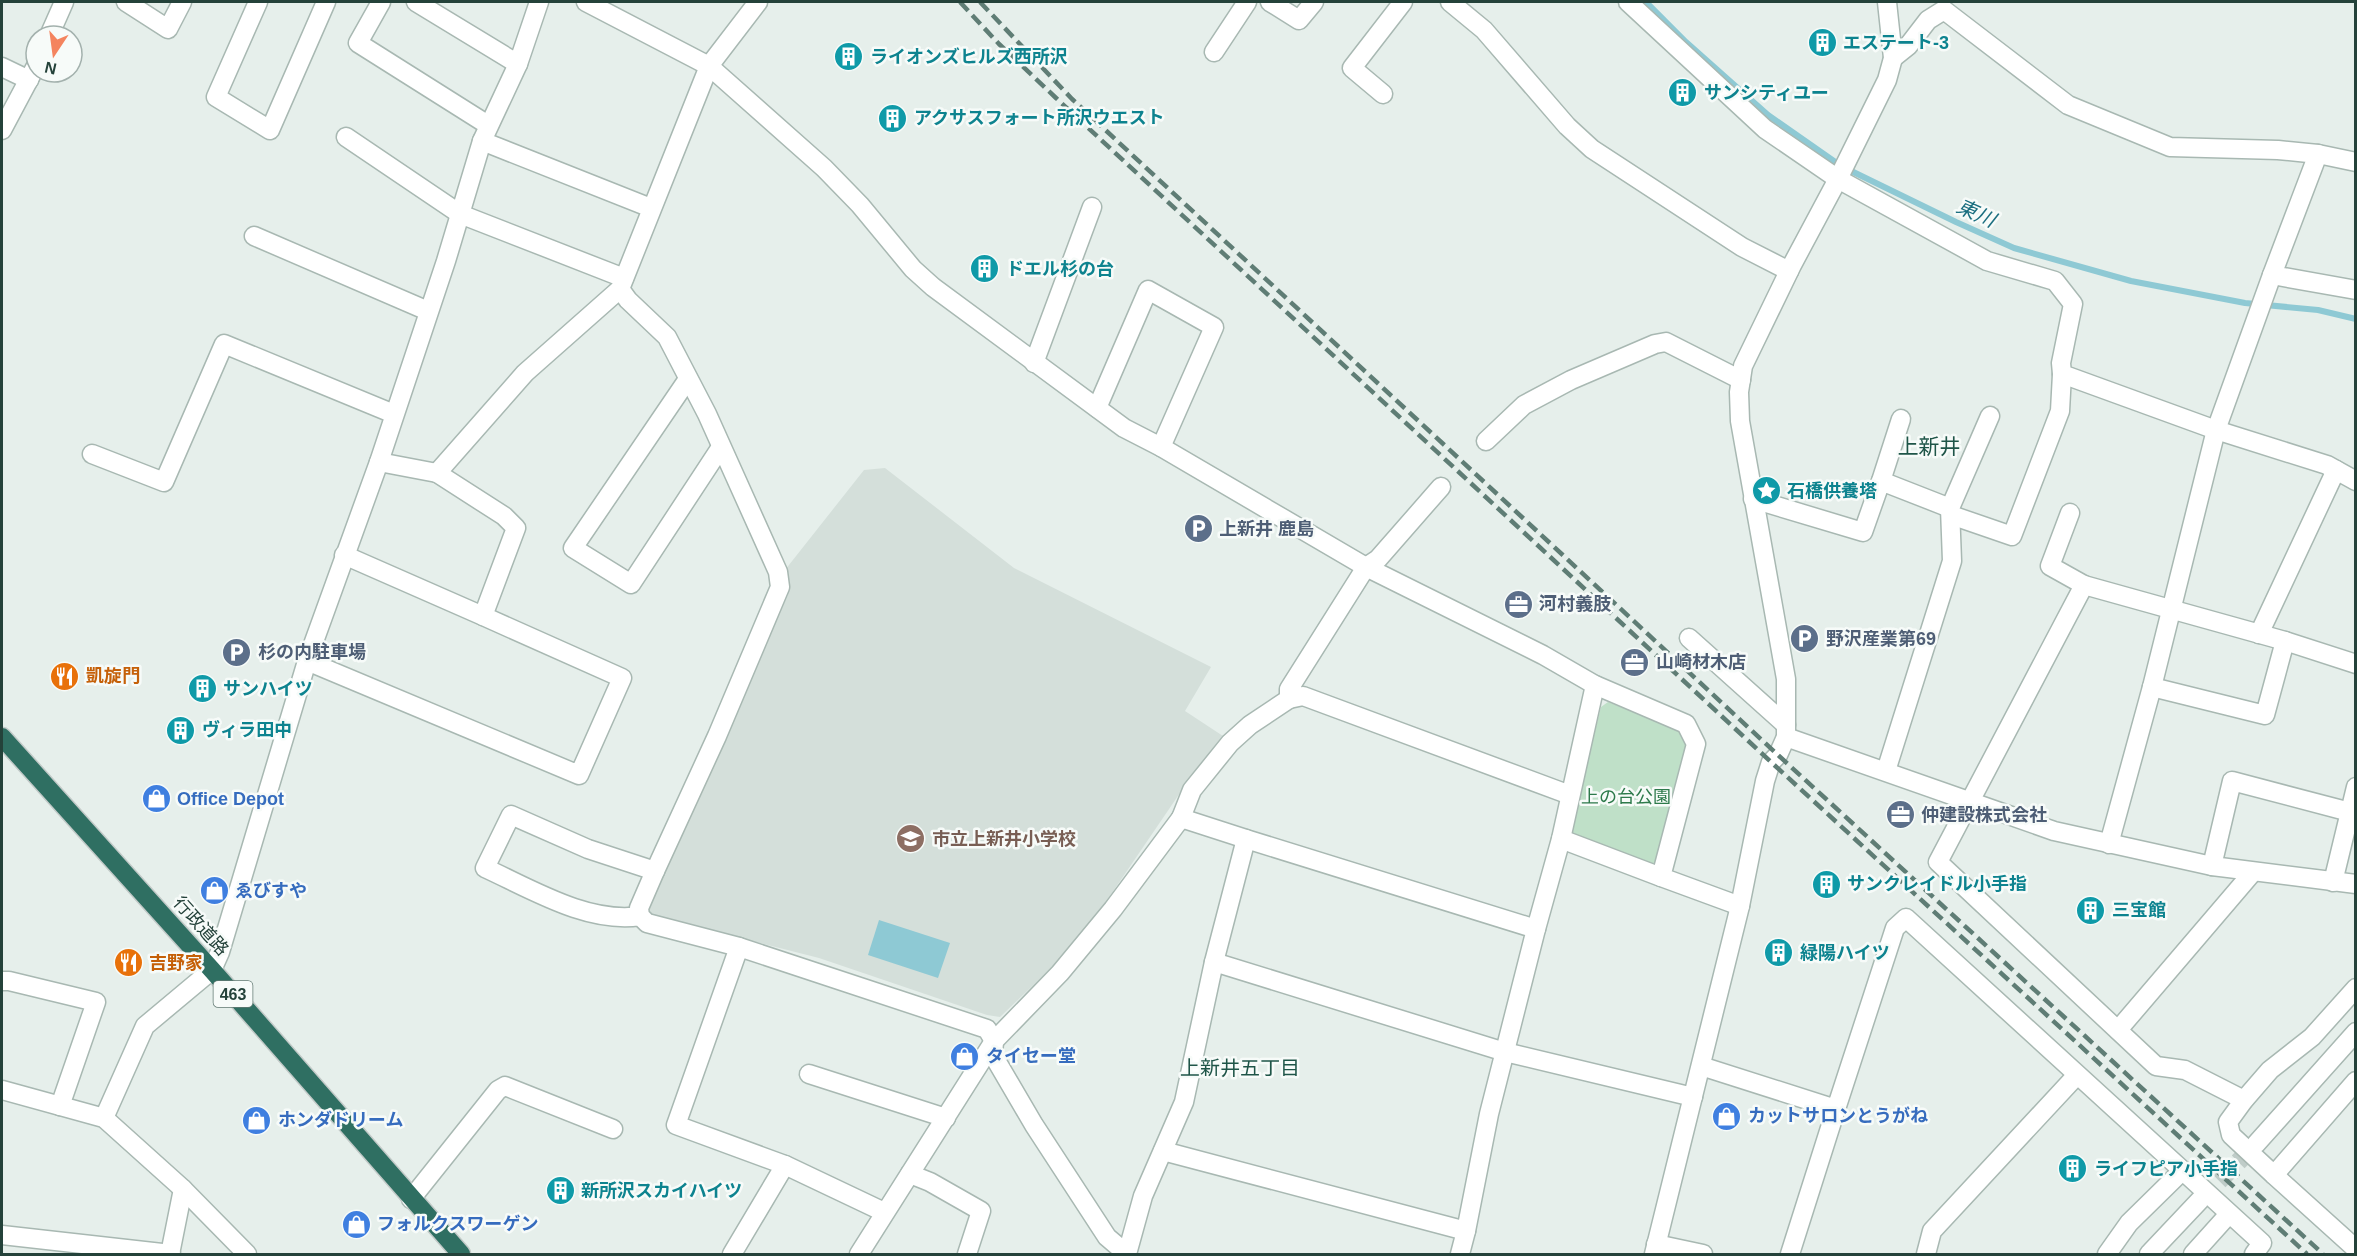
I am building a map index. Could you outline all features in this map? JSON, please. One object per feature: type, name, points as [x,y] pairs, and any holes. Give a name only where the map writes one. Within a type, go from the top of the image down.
[{"type":"highway","name":"行政道路","points":[[2,737],[212,970],[461,1254]]},
{"type":"street","points":[[54,24],[64,2]]},
{"type":"street","points":[[126,2],[168,29],[182,2]]},
{"type":"street","points":[[258,2],[216,97],[270,130],[326,2]]},
{"type":"street","points":[[381,2],[358,43],[485,133],[651,208]]},
{"type":"street","points":[[416,2],[518,64]]},
{"type":"street","points":[[104,1118],[145,1026],[212,970],[236,903],[308,661],[379,462],[485,133],[518,64],[539,2]]},
{"type":"street","points":[[586,2],[709,66],[824,168],[860,206],[913,269],[933,287],[1124,428],[1161,447],[1366,567],[1542,655],[1595,685],[1686,724],[1696,744],[1661,877]]},
{"type":"street","points":[[437,473],[525,373],[622,283],[709,66],[759,2]]},
{"type":"street","points":[[1214,51],[1247,2]]},
{"type":"street","points":[[1270,2],[1299,20],[1314,2]]},
{"type":"street","points":[[1383,94],[1352,68],[1403,2]]},
{"type":"street","points":[[1450,2],[1484,30],[1567,126],[1592,149],[1742,247],[1789,271]]},
{"type":"street","points":[[1628,2],[1765,129],[1839,178],[1987,261],[2055,281],[2073,304],[2061,363],[2060,411],[2012,536],[1881,481]]},
{"type":"street","points":[[1703,1254],[1655,1249],[1740,906],[1765,782],[1771,762],[1778,754],[1786,731],[1786,679],[1740,421],[1743,366],[1887,80],[1893,58],[1887,2]]},
{"type":"street","points":[[1893,58],[1908,46],[1928,20],[1950,6],[2068,105],[2170,147],[2278,150],[2318,154],[2355,162]]},
{"type":"street","points":[[2,67],[24,71]]},
{"type":"street","points":[[2,130],[27,84]]},
{"type":"street","points":[[346,137],[460,214],[622,283],[628,300],[667,336],[778,572],[780,587],[717,736],[639,908],[640,915],[647,923],[738,947],[987,1029],[994,1041],[993,1055],[1034,1125],[1107,1237],[1127,1254],[1143,1196],[1184,1102],[1214,962],[1246,839]]},
{"type":"street","points":[[2109,843],[2216,430],[2318,154]]},
{"type":"street","points":[[1034,363],[1092,207]]},
{"type":"street","points":[[254,236],[428,311]]},
{"type":"street","points":[[2270,282],[2355,290]]},
{"type":"street","points":[[1097,408],[1148,290],[1214,327],[1161,447]]},
{"type":"street","points":[[1486,441],[1524,405],[1571,380],[1655,344],[1666,342],[1741,380]]},
{"type":"street","points":[[92,454],[164,482],[224,344],[394,414]]},
{"type":"street","points":[[2062,374],[2216,430],[2336,470],[2355,481]]},
{"type":"street","points":[[688,379],[573,548],[631,584],[721,447]]},
{"type":"street","points":[[1886,771],[1952,561],[1950,511],[1990,416]]},
{"type":"street","points":[[1753,499],[1863,532],[1901,419]]},
{"type":"street","points":[[379,462],[437,473],[504,516],[516,528],[483,616]]},
{"type":"street","points":[[2259,634],[2336,470]]},
{"type":"street","points":[[1289,699],[1289,688],[1366,567],[1378,559],[1441,487]]},
{"type":"street","points":[[2070,513],[2050,566],[2084,585],[2285,641],[2355,664]]},
{"type":"street","points":[[308,661],[579,775],[622,678],[344,555]]},
{"type":"street","points":[[2084,585],[1938,862],[2156,1066],[2186,1070],[2244,1100]]},
{"type":"street","points":[[1689,638],[1786,731],[1970,803],[2054,831],[2212,866],[2355,884]]},
{"type":"street","points":[[2151,687],[2265,715],[2285,641]]},
{"type":"street","points":[[1460,1254],[1489,1114],[1561,839],[1595,685]]},
{"type":"street","points":[[859,1254],[994,1041],[1060,973],[1113,909],[1181,818],[1192,790],[1230,743],[1250,725],[1289,699],[1303,696],[1570,795]]},
{"type":"street","points":[[2212,866],[2232,781],[2350,812]]},
{"type":"street","points":[[2333,882],[2355,787]]},
{"type":"street","points":[[640,915],[626,918],[574,909],[486,868],[511,815],[588,849],[654,871]]},
{"type":"street","points":[[1181,818],[1536,929]]},
{"type":"street","points":[[1561,839],[1740,906]]},
{"type":"street","points":[[2118,1030],[2253,872]]},
{"type":"street","points":[[1790,1254],[1895,928],[1906,918],[2262,1243],[2254,1254]]},
{"type":"street","points":[[738,947],[676,1125],[785,1165],[884,1212]]},
{"type":"street","points":[[1214,962],[1505,1052],[1694,1097]]},
{"type":"street","points":[[2,981],[96,1002],[60,1106]]},
{"type":"street","points":[[2355,988],[2312,1037],[2270,1070],[2228,1122],[2231,1135],[2355,1249]]},
{"type":"street","points":[[2256,1144],[2355,1032]]},
{"type":"street","points":[[1701,1066],[1836,1109]]},
{"type":"street","points":[[809,1074],[946,1118]]},
{"type":"street","points":[[1926,1254],[1932,1231],[2077,1075]]},
{"type":"street","points":[[2274,1175],[2355,1081]]},
{"type":"street","points":[[411,1199],[498,1090],[505,1086],[613,1129]]},
{"type":"street","points":[[2,1089],[104,1118],[183,1189],[247,1254]]},
{"type":"street","points":[[1163,1151],[1466,1232]]},
{"type":"street","points":[[732,1254],[785,1165]]},
{"type":"street","points":[[2107,1254],[2129,1223],[2182,1171]]},
{"type":"street","points":[[910,1174],[930,1182],[981,1211],[967,1254]]},
{"type":"street","points":[[2,1235],[171,1254],[183,1189]]},
{"type":"street","points":[[2149,1254],[2200,1200]]},
{"type":"street","points":[[2193,1254],[2229,1214]]},
{"type":"shaded area","points":[[885,468],[1014,568],[1211,667],[1185,711],[1223,736],[1199,765],[1101,909],[1051,968],[1000,1017],[987,1015],[819,958],[649,915],[646,910],[788,595],[785,570],[864,470]]},
{"type":"green space","name":"上の台公園","points":[[1608,702],[1682,731],[1686,745],[1657,861],[1649,866],[1574,835],[1571,827],[1601,707]]},
{"type":"water","points":[[879,920],[950,943],[938,978],[868,955]]},
{"type":"waterway","name":"東川","points":[[1646,2],[1686,42],[1768,115],[1841,166],[2014,248],[2131,281],[2245,303],[2318,310],[2356,319]]},
{"type":"tunnel","points":[[2200,1200],[2256,1144]]},
{"type":"railway","points":[[960,2],[999,44],[1056,98],[1771,762],[2307,1254]]},
{"type":"railway","points":[[980,2],[1072,99],[1778,755],[2323,1254]]},
{"type":"place","name":"エステート-3","points":[[1822,43]]},
{"type":"place","name":"ライオンズヒルズ西所沢","points":[[849,57]]},
{"type":"place","name":"サンシティユー","points":[[1683,93]]},
{"type":"place","name":"アクサスフォート所沢ウエスト","points":[[893,118]]},
{"type":"place","name":"ドエル杉の台","points":[[985,269]]},
{"type":"place","name":"石橋供養塔","points":[[1766,491]]},
{"type":"place","name":"上新井 鹿島","points":[[1198,529]]},
{"type":"place","name":"河村義肢","points":[[1518,604]]},
{"type":"place","name":"野沢産業第69","points":[[1805,639]]},
{"type":"place","name":"杉の内駐車場","points":[[237,652]]},
{"type":"place","name":"山崎材木店","points":[[1635,662]]},
{"type":"place","name":"凱旋門","points":[[65,676]]},
{"type":"place","name":"サンハイツ","points":[[202,689]]},
{"type":"place","name":"ヴィラ田中","points":[[181,730]]},
{"type":"place","name":"Office Depot","points":[[156,799]]},
{"type":"place","name":"仲建設株式会社","points":[[1900,815]]},
{"type":"place","name":"市立上新井小学校","points":[[911,839]]},
{"type":"place","name":"サンクレイドル小手指","points":[[1826,884]]},
{"type":"place","name":"ゑびすや","points":[[214,891]]},
{"type":"place","name":"三宝館","points":[[2091,910]]},
{"type":"place","name":"緑陽ハイツ","points":[[1779,953]]},
{"type":"place","name":"吉野家","points":[[128,963]]},
{"type":"place","name":"タイセー堂","points":[[965,1056]]},
{"type":"place","name":"カットサロンとうがね","points":[[1727,1116]]},
{"type":"place","name":"ホンダドリーム","points":[[257,1120]]},
{"type":"place","name":"ライフピア小手指","points":[[2073,1169]]},
{"type":"place","name":"新所沢スカイハイツ","points":[[560,1191]]},
{"type":"place","name":"フォルクスワーゲン","points":[[356,1224]]},
{"type":"district","name":"上新井","points":[[1929,446]]},
{"type":"district","name":"上新井五丁目","points":[[1240,1068]]}]
